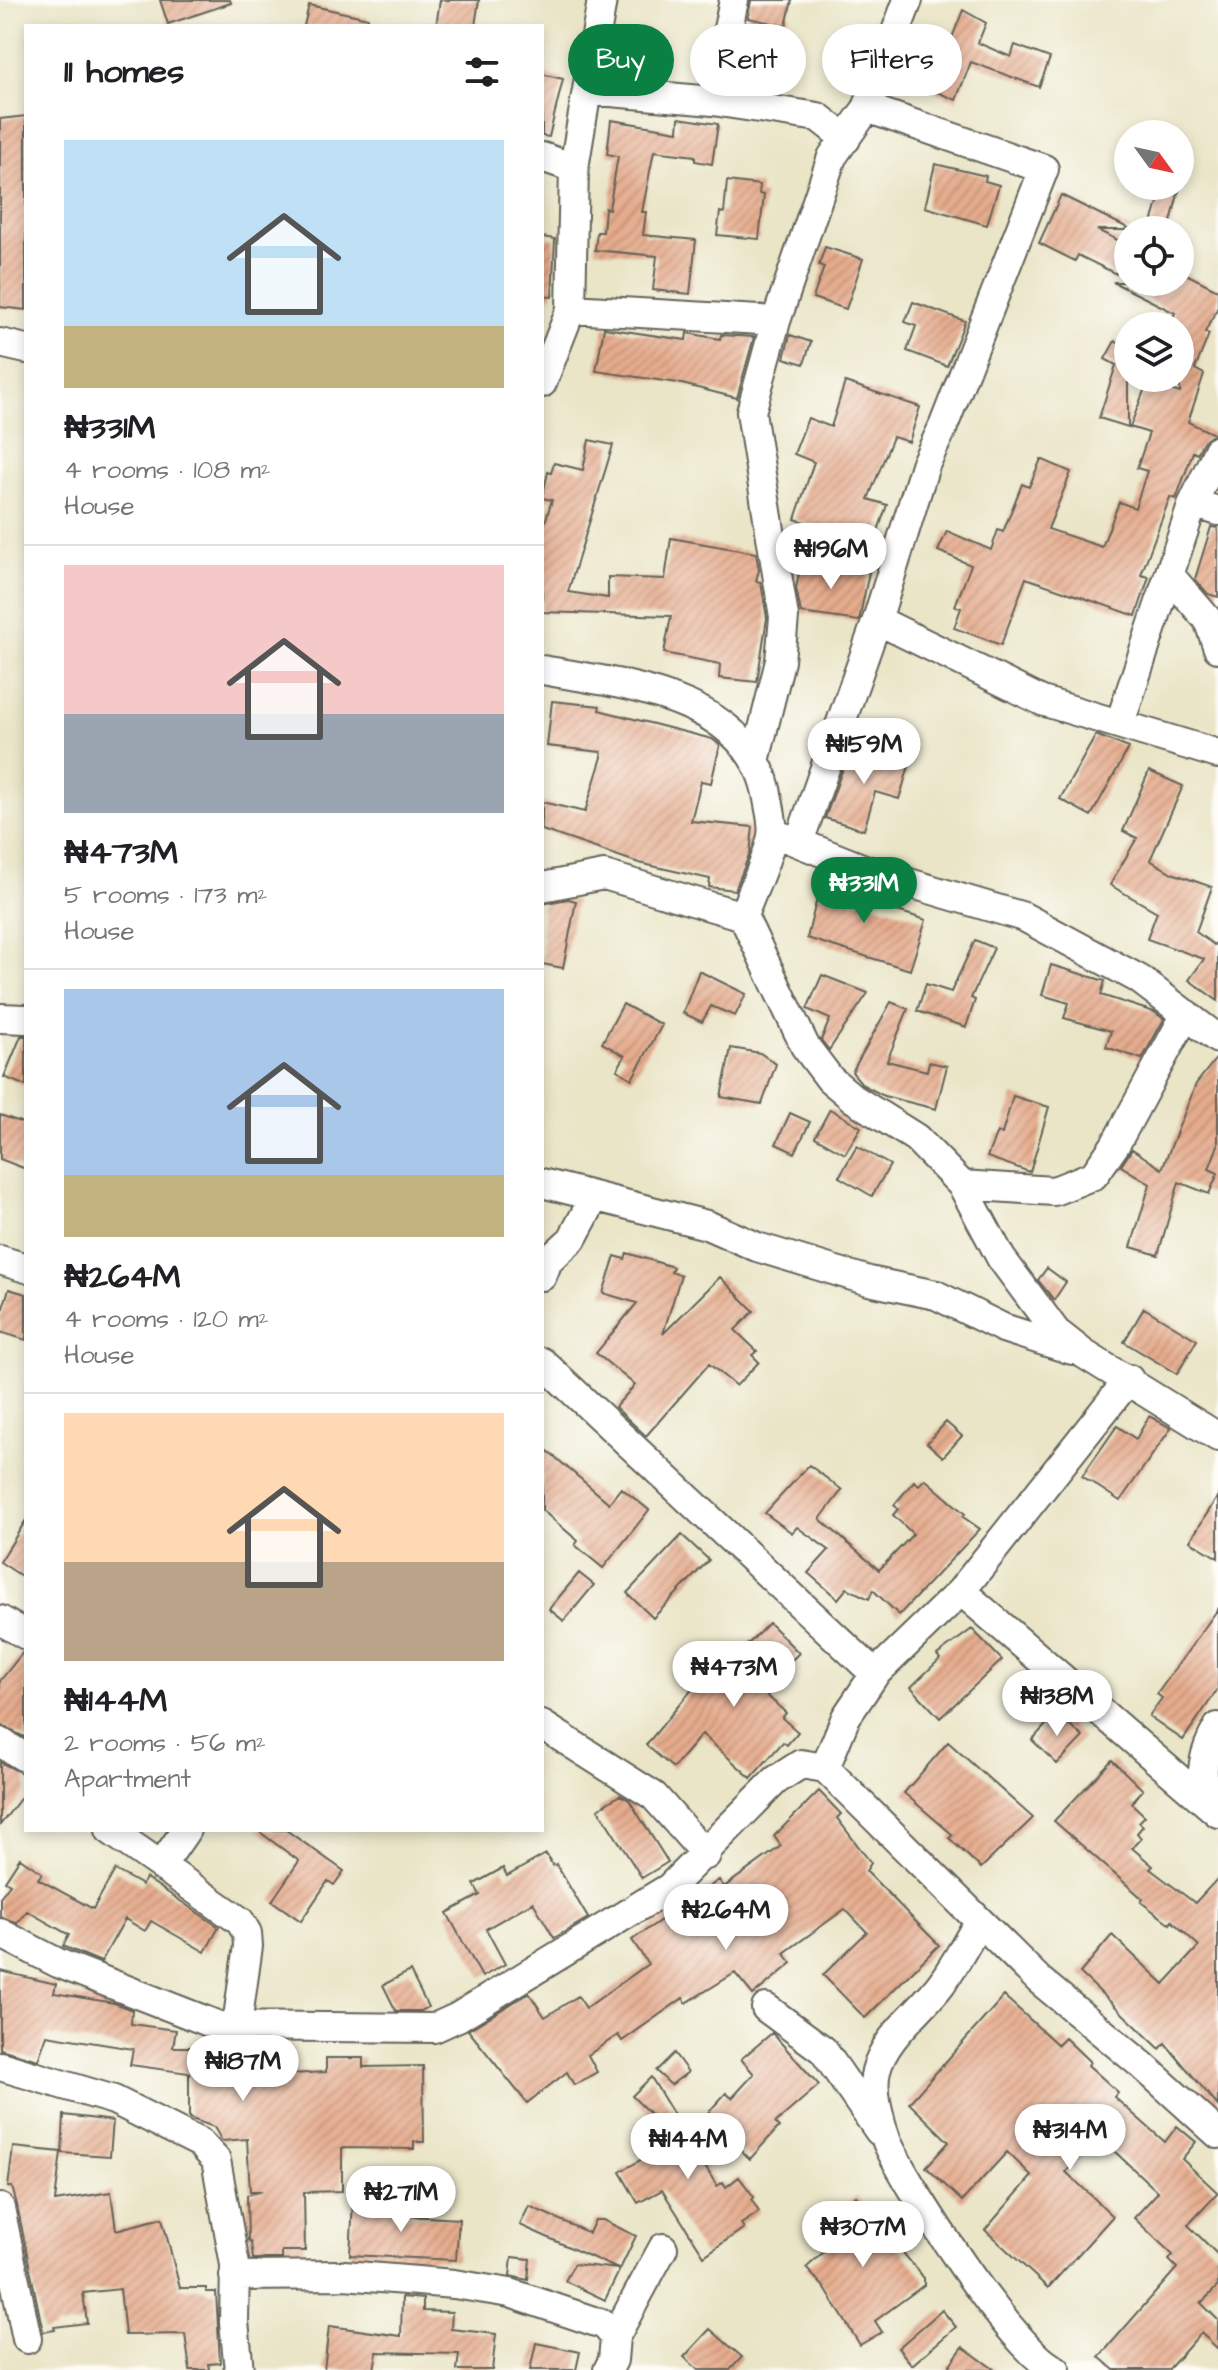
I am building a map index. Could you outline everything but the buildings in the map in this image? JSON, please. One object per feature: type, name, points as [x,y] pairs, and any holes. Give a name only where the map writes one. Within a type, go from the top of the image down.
[{"type":"street","points":[[598,24],[602,0]]},
{"type":"street","points":[[713,101],[734,0]]},
{"type":"street","points":[[755,761],[780,661],[784,617],[751,412],[776,321],[832,157],[867,108],[908,0]]},
{"type":"street","points":[[544,374],[571,309],[574,168],[587,96]]},
{"type":"street","points":[[656,96],[818,117],[846,139]]},
{"type":"street","points":[[743,916],[786,838],[877,620],[925,465],[943,427],[1044,169],[867,108]]},
{"type":"street","points":[[544,158],[574,168]]},
{"type":"street","points":[[571,309],[776,321]]},
{"type":"street","points":[[0,343],[24,349]]},
{"type":"street","points":[[1120,723],[1171,577],[1205,507],[1218,450]]},
{"type":"street","points":[[1171,577],[1208,620],[1218,648]]},
{"type":"street","points":[[877,620],[1042,701],[1218,754]]},
{"type":"street","points":[[544,670],[642,688],[705,714],[733,733],[755,761],[786,838],[872,872],[1024,917],[1127,972],[1218,1039]]},
{"type":"street","points":[[544,887],[613,876],[743,916],[805,1046],[830,1079],[854,1099],[916,1138],[962,1185],[1001,1258],[1056,1332],[1084,1354],[1129,1379],[1218,1437]]},
{"type":"street","points":[[962,1185],[1054,1191],[1094,1175],[1115,1145],[1186,1014]]},
{"type":"street","points":[[0,1018],[24,1019]]},
{"type":"street","points":[[544,1184],[707,1225],[757,1247],[869,1281],[936,1295],[1003,1328],[1084,1354]]},
{"type":"street","points":[[544,1271],[548,1261],[572,1239],[594,1198]]},
{"type":"street","points":[[544,1364],[875,1674]]},
{"type":"street","points":[[825,1768],[846,1717],[875,1674],[961,1591],[1129,1379]]},
{"type":"street","points":[[961,1591],[1211,1807]]},
{"type":"street","points":[[0,1620],[24,1634]]},
{"type":"street","points":[[544,1726],[654,1796],[706,1855]]},
{"type":"street","points":[[1211,1807],[1200,1772],[1208,1745],[1218,1727]]},
{"type":"street","points":[[0,1742],[24,1757]]},
{"type":"street","points":[[1,1935],[58,1963],[219,2026],[434,2028],[669,1888],[706,1855],[776,1780],[801,1764],[825,1768],[1039,1980],[1143,2066],[1218,2134]]},
{"type":"street","points":[[113,1832],[240,1921],[247,1933],[237,2025]]},
{"type":"street","points":[[161,1866],[185,1832]]},
{"type":"street","points":[[887,2141],[878,2105],[875,2075],[878,2064],[884,2052],[941,1984],[979,1922]]},
{"type":"street","points":[[766,2008],[823,2050],[887,2141],[969,2275],[1023,2343],[1056,2370]]},
{"type":"street","points":[[0,2066],[114,2100],[200,2143],[216,2160],[235,2265],[239,2370]]},
{"type":"street","points":[[0,2208],[27,2339]]},
{"type":"street","points":[[608,2370],[613,2360],[615,2337],[663,2248]]},
{"type":"street","points":[[234,2276],[344,2275],[510,2293],[605,2325],[615,2337]]}]
